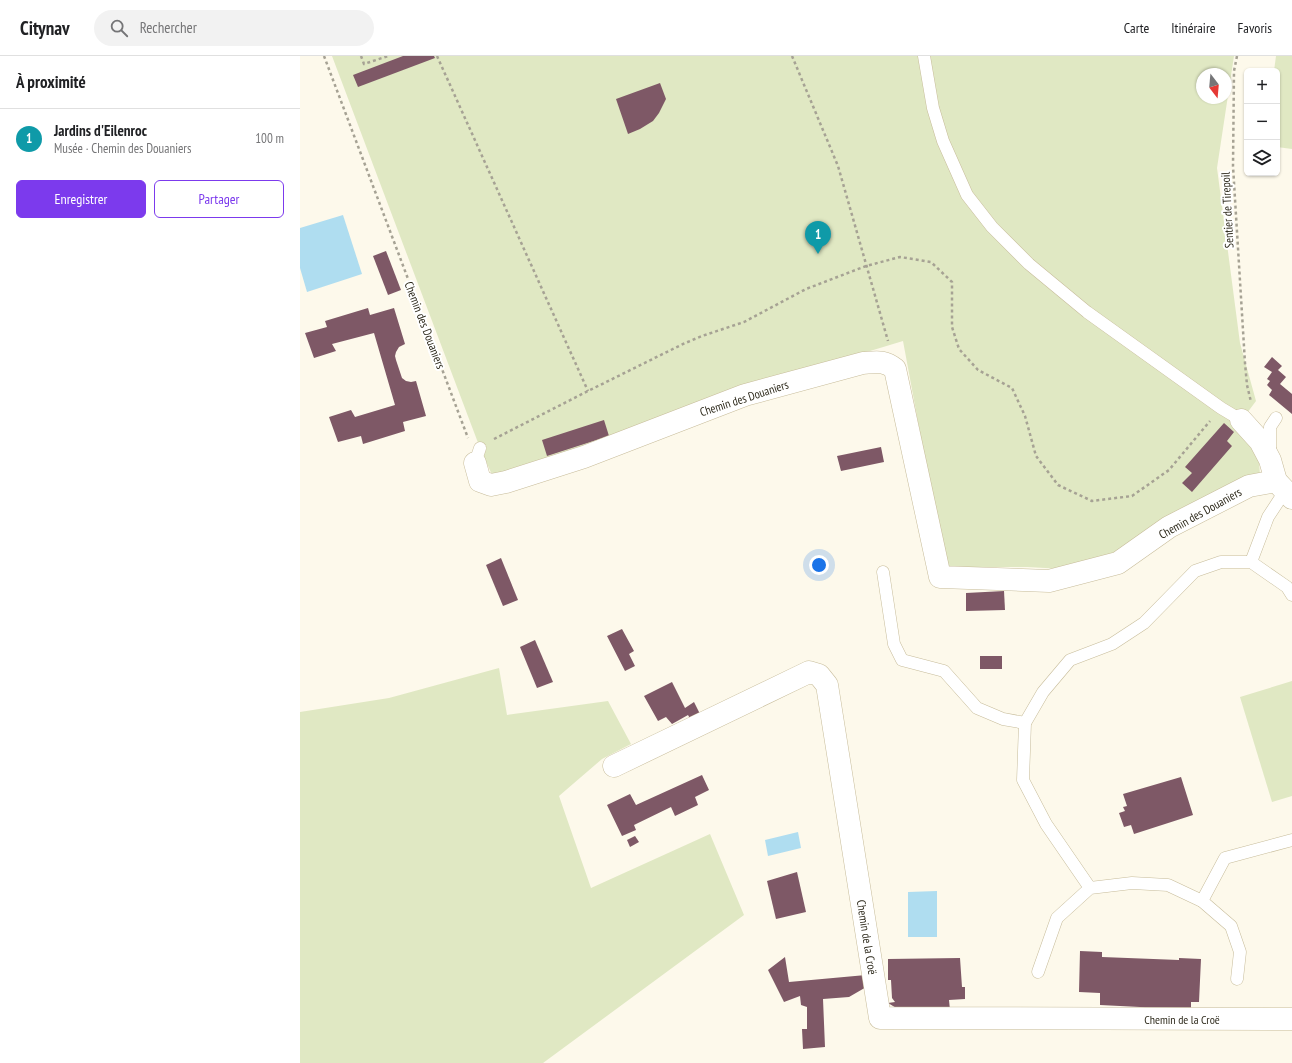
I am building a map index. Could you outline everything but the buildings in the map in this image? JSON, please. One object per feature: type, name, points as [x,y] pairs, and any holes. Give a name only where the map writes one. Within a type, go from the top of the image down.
[{"type":"street","name":"Chemin des Douaniers","points":[[477,455],[480,481],[491,485],[506,482],[584,457],[745,395],[863,363],[879,361],[888,363],[895,369],[940,577],[1049,581],[1118,563],[1169,527],[1249,486],[1284,490]]},
{"type":"street","points":[[1241,420],[1260,441],[1284,490]]},
{"type":"street","name":"Chemin de la Croë","points":[[614,766],[809,672],[819,675],[827,685],[880,1018],[1292,1019]]},
{"type":"lane","points":[[924,56],[933,108],[943,141],[967,195],[992,228],[1029,264],[1087,312],[1221,408],[1241,420]]},
{"type":"lane","points":[[1270,460],[1270,427],[1276,418]]},
{"type":"lane","points":[[1250,562],[1268,517],[1284,490]]},
{"type":"lane","points":[[1090,888],[1046,824],[1023,780],[1025,723],[1043,692],[1070,660],[1112,644],[1144,623],[1195,571],[1221,562],[1250,562],[1287,587],[1292,595]]},
{"type":"lane","points":[[883,572],[894,644],[902,660],[944,671],[977,708],[1003,719],[1025,723]]},
{"type":"lane","points":[[1202,901],[1225,858],[1292,840]]},
{"type":"lane","points":[[1038,972],[1058,918],[1090,888],[1132,883],[1168,885],[1202,901],[1231,926],[1240,952],[1237,979]]},
{"type":"path","name":"Chemin des Douaniers","points":[[324,56],[470,442],[477,455]]},
{"type":"path","points":[[361,56],[364,64],[388,56]]},
{"type":"path","points":[[437,56],[588,391]]},
{"type":"path","points":[[792,56],[838,166],[889,345]]},
{"type":"path","name":"Sentier de Tirepoil","points":[[1237,56],[1234,71],[1233,166],[1245,363]]},
{"type":"green space","points":[[332,56],[1234,56],[1232,69],[1196,68],[1196,104],[1227,104],[1217,168],[1240,343],[1256,401],[1247,413],[1258,449],[1260,475],[1125,556],[1082,570],[1027,567],[945,567],[903,341],[745,389],[585,450],[493,477],[480,448]]},
{"type":"green space","points":[[1276,56],[1292,56],[1292,149],[1280,147],[1280,68],[1274,68]]},
{"type":"green space","points":[[499,668],[507,715],[608,701],[631,744],[602,759],[559,796],[591,888],[710,834],[744,915],[543,1063],[300,1063],[300,712],[389,698]]},
{"type":"green space","points":[[1292,681],[1292,796],[1272,802],[1240,697]]},
{"type":"water","points":[[343,215],[362,274],[307,292],[300,268],[300,228]]},
{"type":"water","points":[[798,832],[801,848],[768,856],[765,840]]},
{"type":"water","points":[[937,891],[937,937],[908,937],[908,892]]},
{"type":"place","name":"Jardins d'Eilenroc","points":[[818,254]]}]
